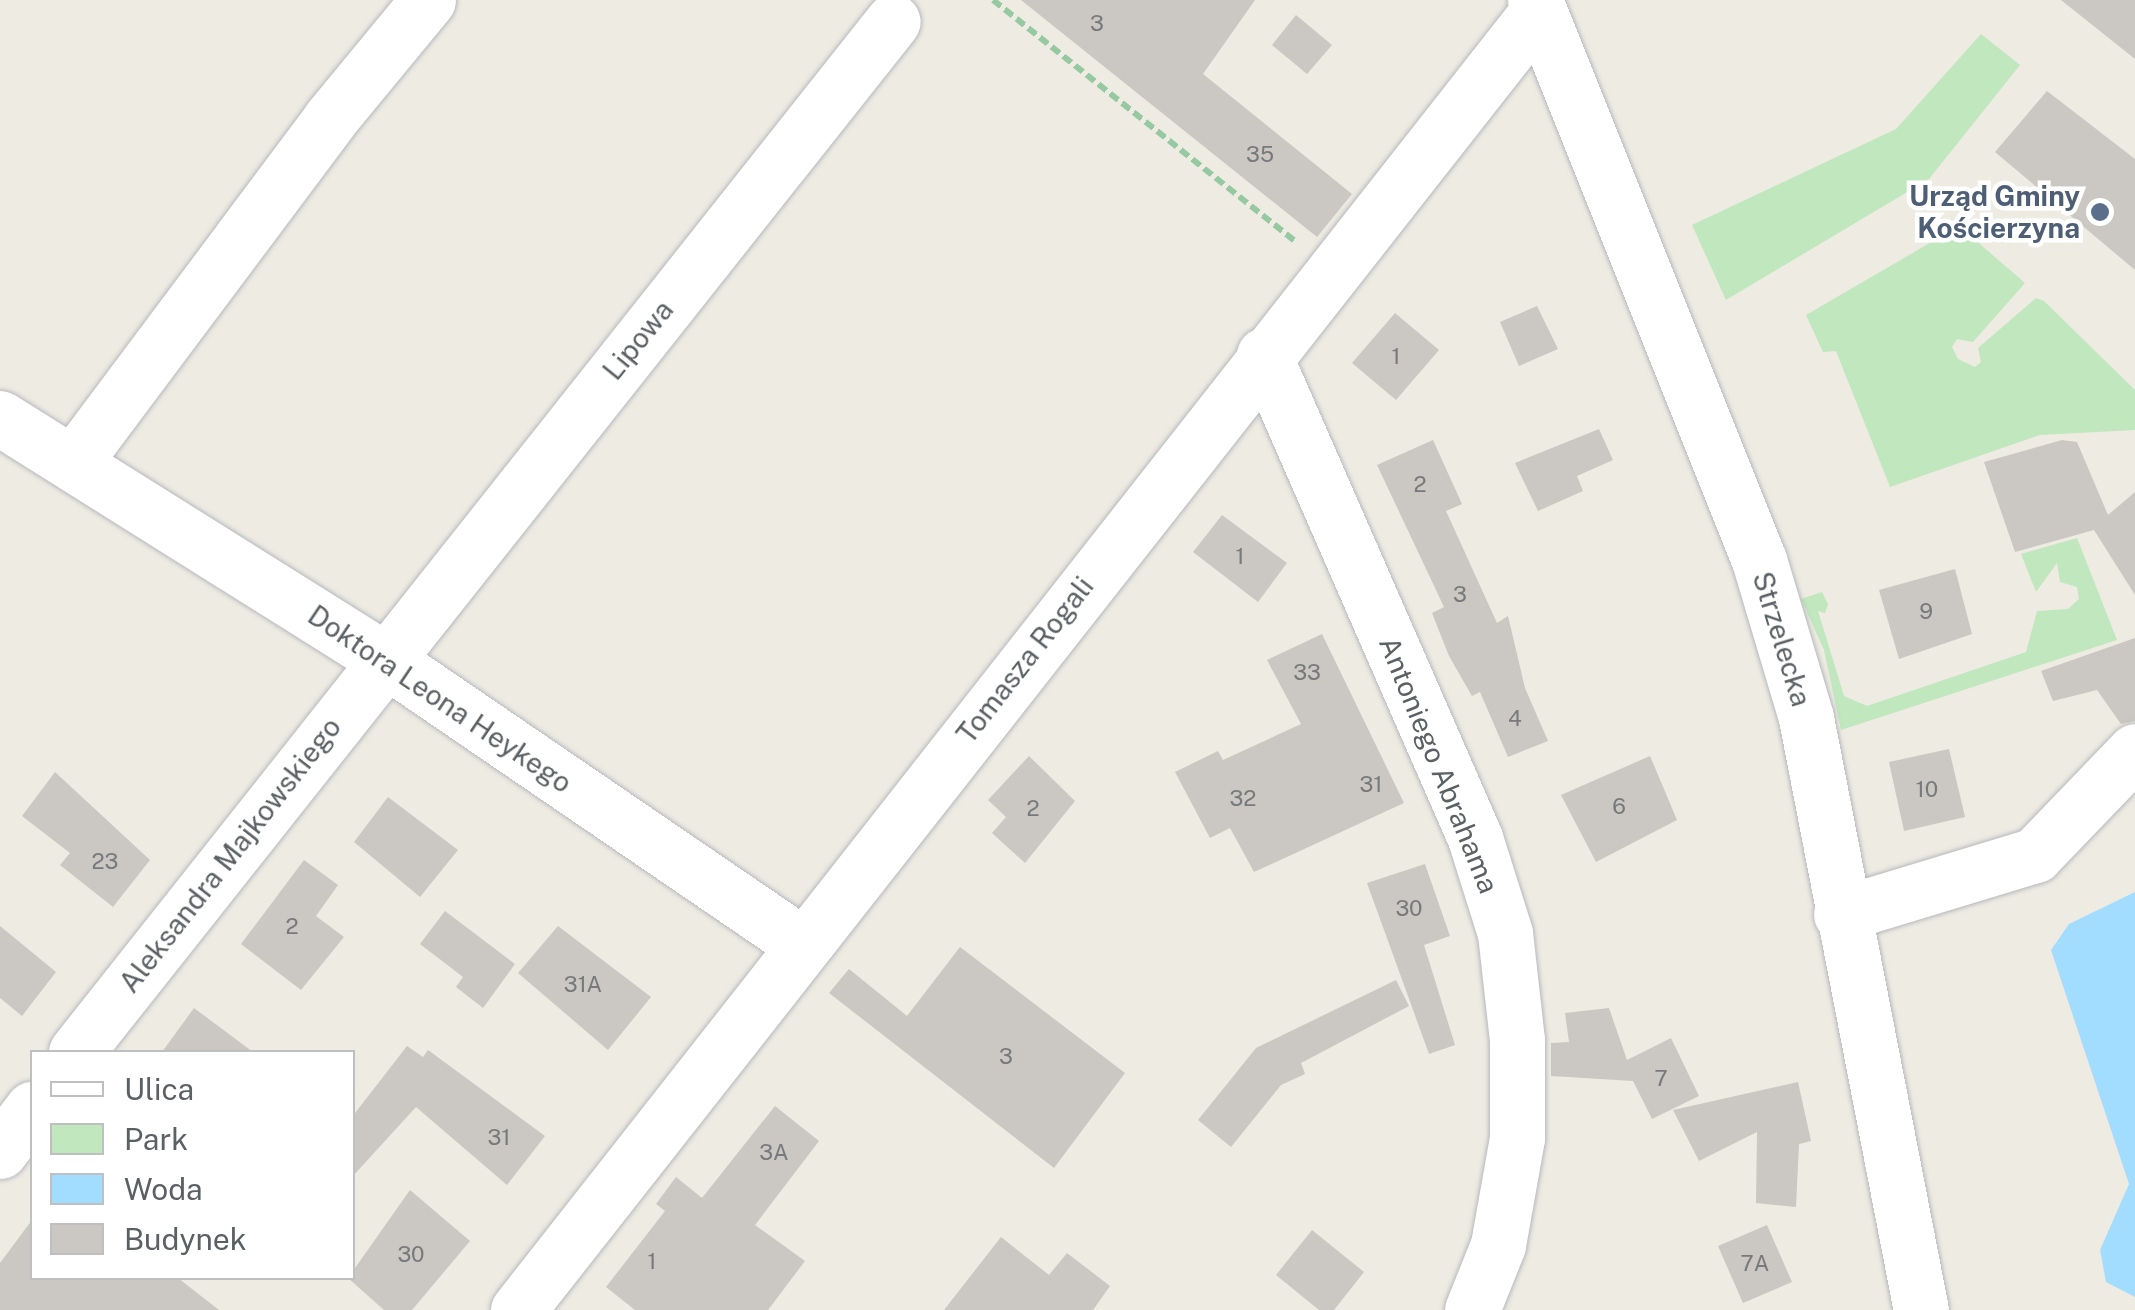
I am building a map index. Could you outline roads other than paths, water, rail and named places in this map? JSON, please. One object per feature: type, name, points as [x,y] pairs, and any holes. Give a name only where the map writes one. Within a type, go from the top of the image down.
[{"type":"street","points":[[73,463],[330,118],[428,0]]},
{"type":"street","name":"Tomasza Rogali","points":[[521,1309],[1535,7]]},
{"type":"street","name":"Strzelecka","points":[[1535,7],[1758,560],[1806,718],[1921,1310]]},
{"type":"street","name":"Lipowa","points":[[383,658],[893,21]]},
{"type":"street","name":"Antoniego Abrahama","points":[[1264,355],[1474,838],[1505,933],[1517,1040],[1517,1138],[1498,1245],[1472,1310]]},
{"type":"street","name":"Doktora Leona Heykego","points":[[0,418],[383,658],[802,944]]},
{"type":"street","name":"Aleksandra Majkowskiego","points":[[78,1050],[383,658]]},
{"type":"street","points":[[1842,914],[2035,855],[2135,752]]},
{"type":"street","points":[[0,1151],[30,1112]]},
{"type":"water","points":[[2135,892],[2135,1297],[2106,1282],[2100,1250],[2129,1184],[2051,950],[2069,924]]},
{"type":"place","name":"Urząd Gminy Kościerzyna","points":[[2100,212]]}]
